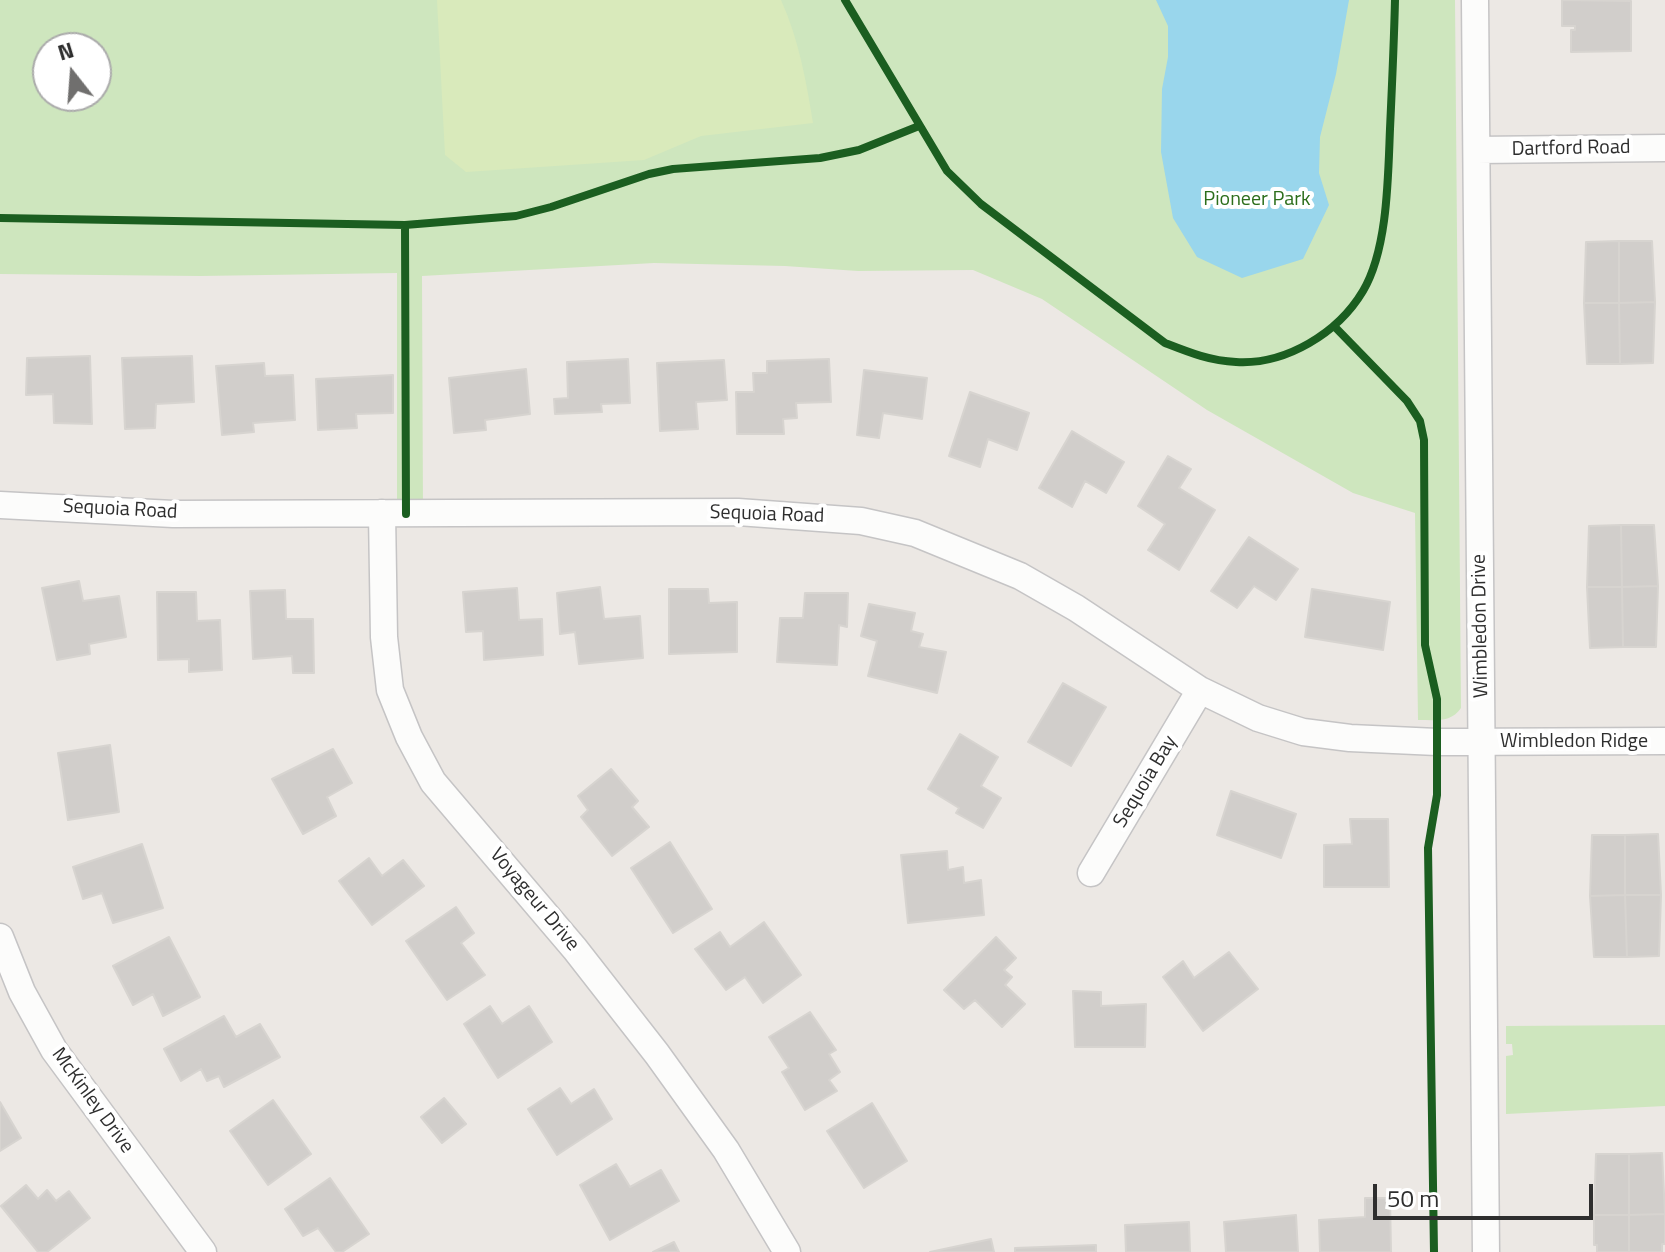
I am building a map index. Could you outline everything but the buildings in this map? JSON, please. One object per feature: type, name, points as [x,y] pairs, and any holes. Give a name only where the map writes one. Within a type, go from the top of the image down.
[{"type":"street","name":"Wimbledon Drive","points":[[1475,0],[1486,1252]]},
{"type":"street","name":"Dartford Road","points":[[1477,150],[1665,148]]},
{"type":"street","name":"Sequoia Road","points":[[0,505],[173,514],[738,512],[861,521],[915,533],[1020,576],[1076,608],[1200,690],[1258,718],[1303,732],[1350,738],[1483,742]]},
{"type":"street","name":"Voyageur Drive","points":[[382,513],[384,637],[390,690],[409,737],[433,782],[575,949],[657,1054],[726,1150],[787,1252]]},
{"type":"street","name":"Sequoia Bay","points":[[1091,873],[1200,690]]},
{"type":"street","name":"Wimbledon Ridge","points":[[1483,742],[1665,741]]},
{"type":"street","name":"McKinley Drive","points":[[0,937],[22,992],[54,1050],[203,1252]]},
{"type":"green space","name":"Pioneer Park","points":[[0,0],[1455,0],[1461,708],[1447,718],[1418,720],[1415,513],[1353,493],[1207,410],[1042,299],[973,270],[858,271],[654,263],[422,276],[423,514],[397,514],[397,273],[200,276],[0,274]]},
{"type":"green space","points":[[437,0],[781,0],[797,45],[813,123],[701,136],[644,160],[466,172],[445,155]]},
{"type":"green space","points":[[1665,1025],[1665,1106],[1506,1114],[1506,1056],[1513,1055],[1512,1044],[1506,1044],[1506,1026]]},
{"type":"water","points":[[1156,0],[1349,0],[1336,74],[1320,137],[1319,173],[1329,205],[1303,259],[1242,278],[1197,257],[1173,218],[1161,152],[1162,89],[1168,57],[1168,26]]},
{"type":"cycle path","points":[[845,0],[947,171],[981,204],[1165,343],[1208,358],[1236,362],[1255,362],[1292,352],[1325,333],[1352,306],[1371,274],[1382,234],[1387,190],[1395,0]]},
{"type":"cycle path","points":[[0,218],[405,225],[516,216],[649,174],[673,169],[820,158],[859,150],[919,126]]},
{"type":"cycle path","points":[[405,225],[406,514]]},
{"type":"cycle path","points":[[1334,326],[1407,401],[1420,421],[1424,440],[1425,645],[1437,699],[1437,795],[1428,848],[1434,1252]]}]
